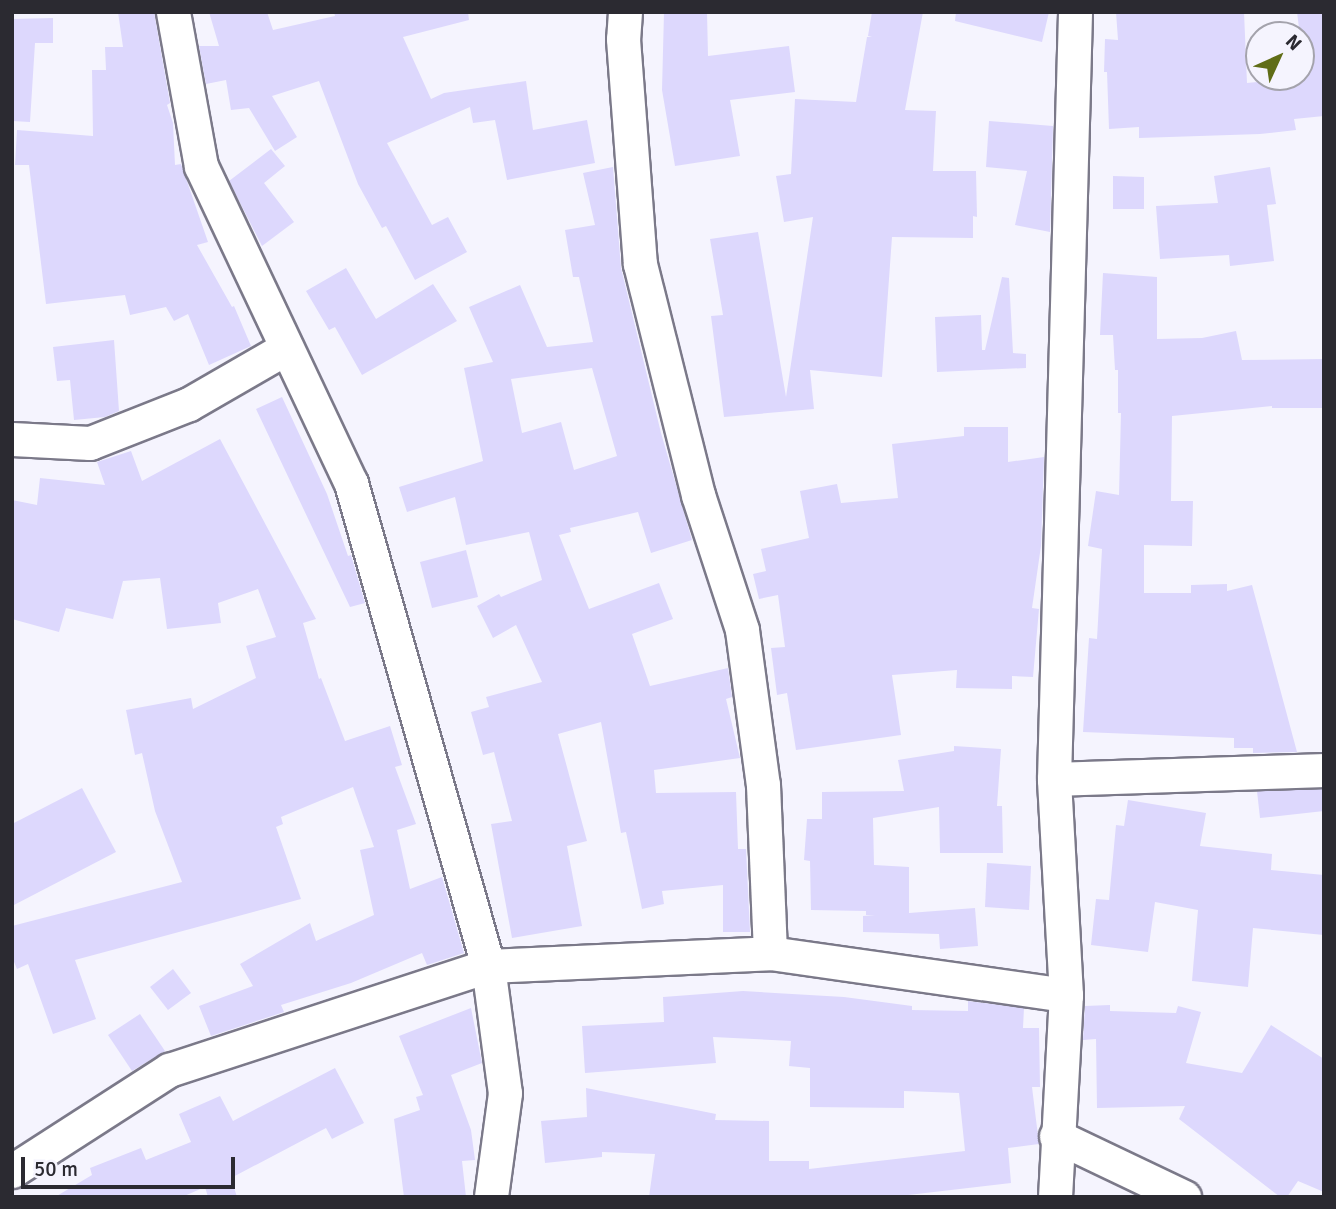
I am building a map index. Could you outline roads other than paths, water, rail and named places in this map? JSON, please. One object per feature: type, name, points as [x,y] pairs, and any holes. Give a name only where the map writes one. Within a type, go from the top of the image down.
[{"type":"street","points":[[173,12],[201,166],[351,483],[488,966],[505,1093],[491,1197]]},
{"type":"street","points":[[625,12],[623,39],[640,264],[698,495],[742,630],[763,785],[770,953]]},
{"type":"street","points":[[1055,1197],[1056,1136],[1066,995],[1054,779],[1074,12]]},
{"type":"street","points":[[12,439],[90,443],[189,404],[286,348]]},
{"type":"street","points":[[1054,779],[1324,770]]},
{"type":"street","points":[[12,1171],[169,1070],[488,966],[770,953],[1066,995]]},
{"type":"street","points":[[1056,1136],[1184,1197]]}]
